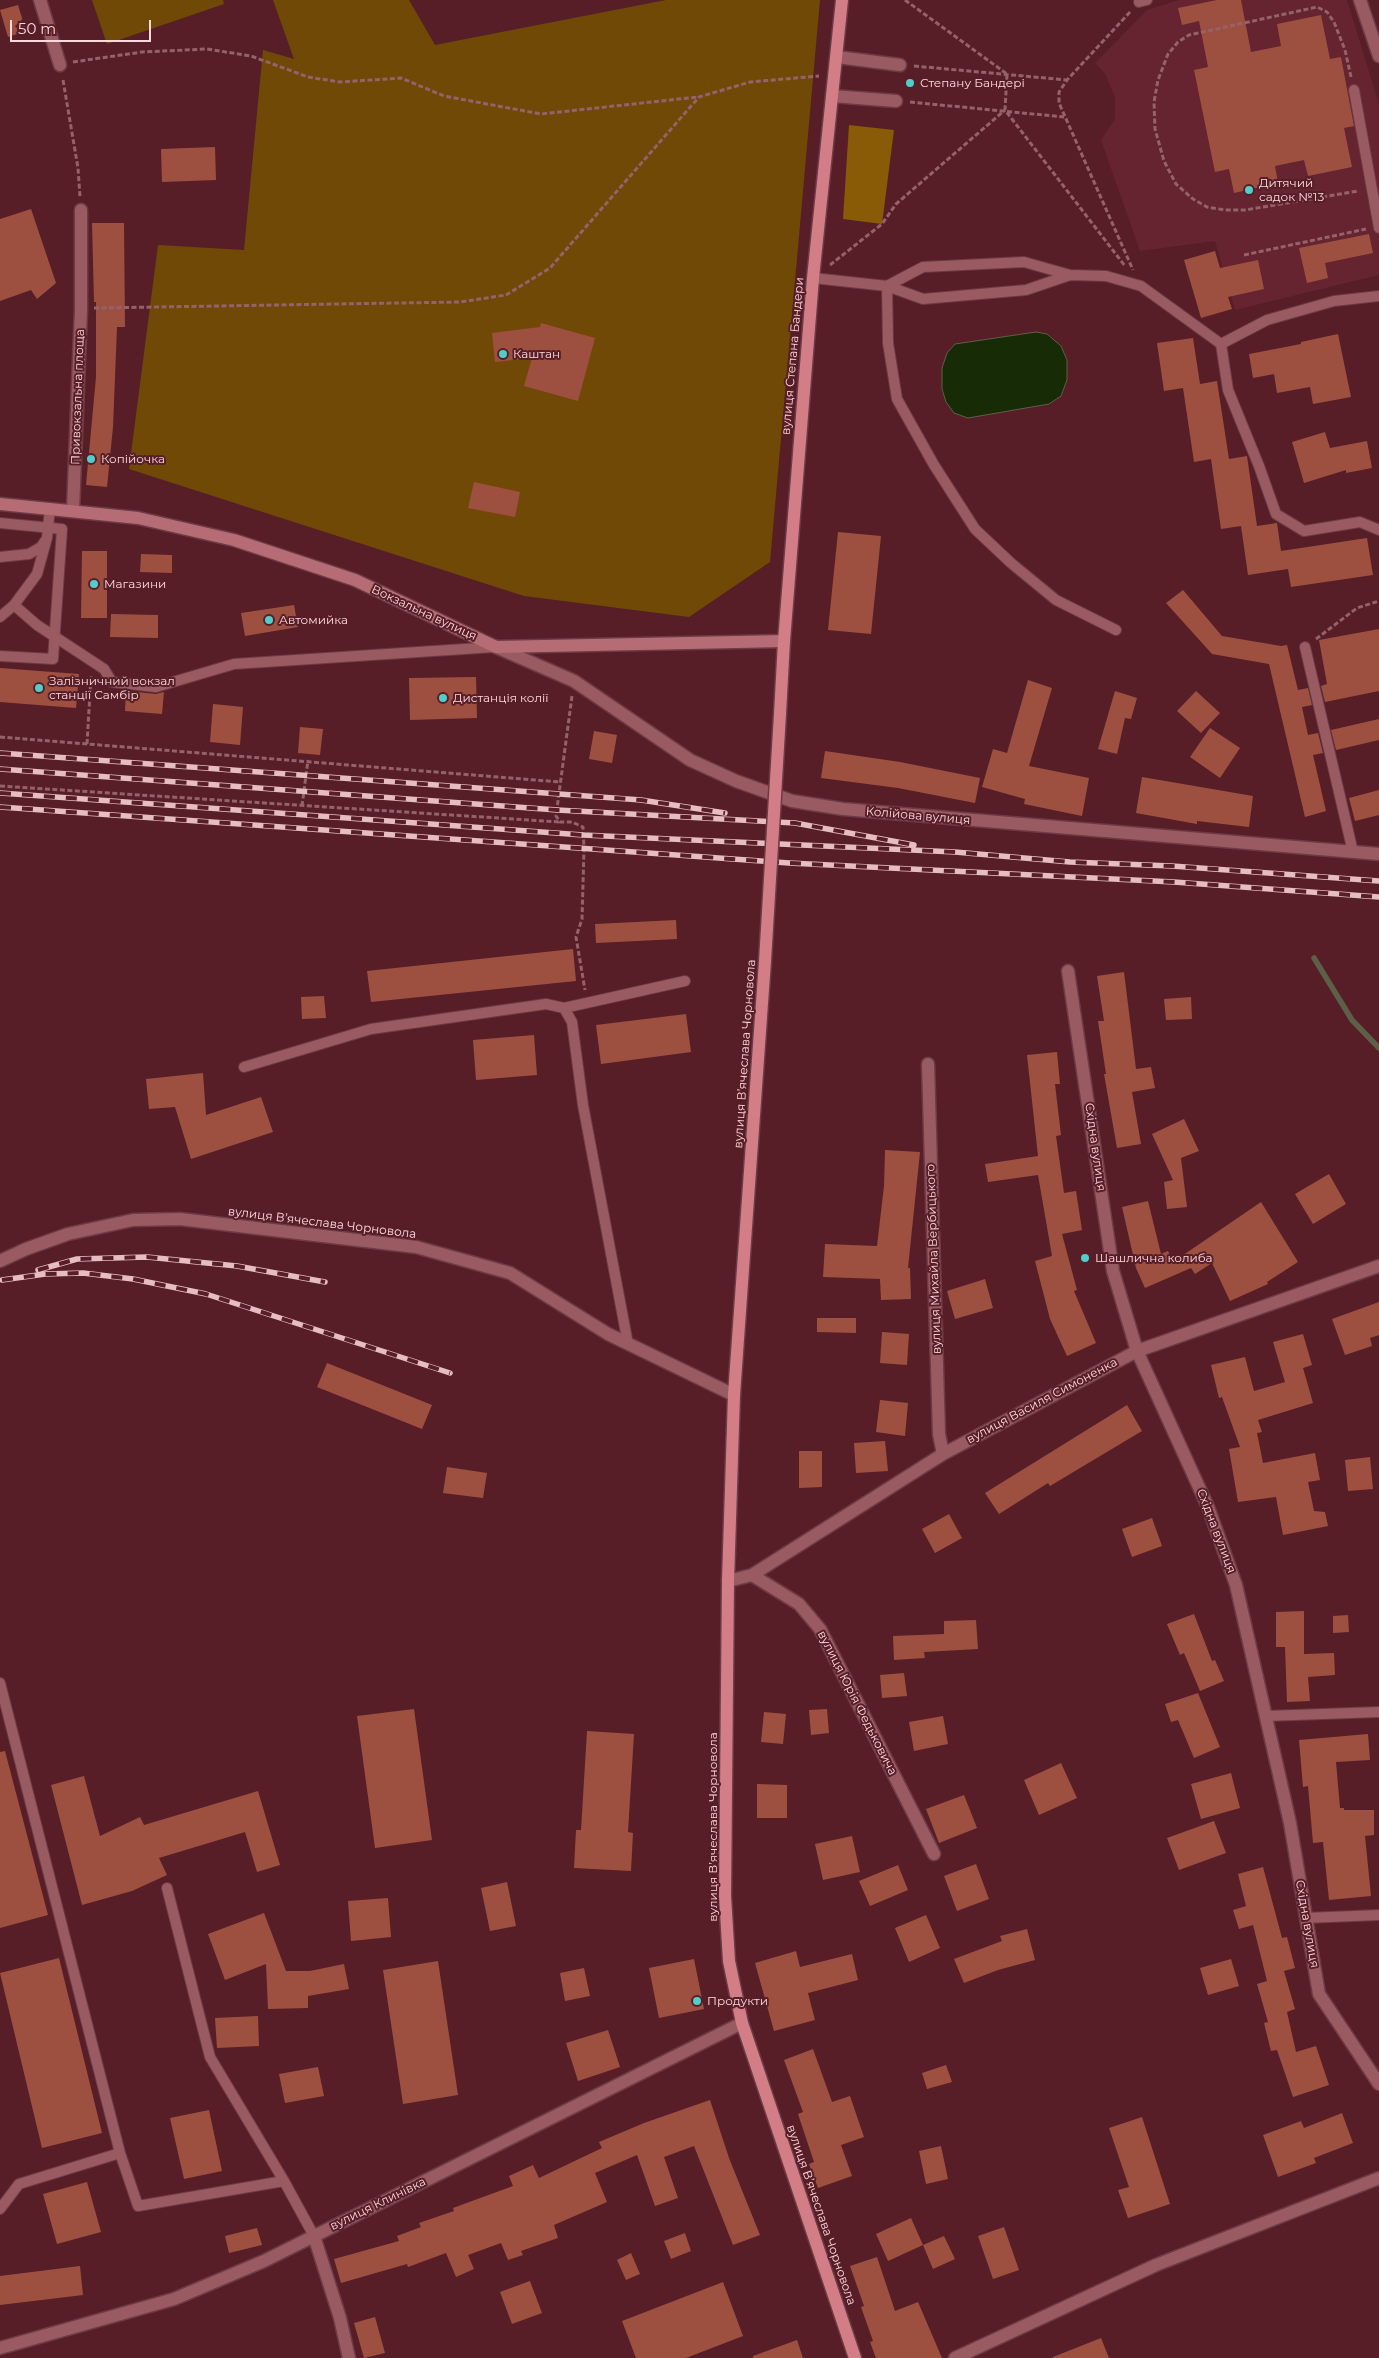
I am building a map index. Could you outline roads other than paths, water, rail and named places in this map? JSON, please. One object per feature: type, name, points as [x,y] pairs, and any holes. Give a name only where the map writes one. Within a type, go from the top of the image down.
[{"type":"main road","name":"вулиця Степана Бандери","points":[[780,714],[784,641],[813,278],[842,0]]},
{"type":"main road","points":[[0,504],[73,510]]},
{"type":"main road","name":"Вокзальна вулиця","points":[[73,510],[138,518],[234,540],[355,580],[496,647],[784,641]]},
{"type":"main road","name":"вулиця Вʼячеслава Чорновола","points":[[780,714],[766,961],[734,1395],[728,1581],[725,1896],[729,1961],[742,2023],[855,2358]]},
{"type":"street","points":[[40,0],[60,65]]},
{"type":"street","points":[[1360,0],[1379,56]]},
{"type":"street","points":[[1366,15],[1379,11]]},
{"type":"street","points":[[836,57],[900,65]]},
{"type":"street","points":[[832,96],[896,101]]},
{"type":"street","name":"Привокзальна площа","points":[[73,510],[81,309],[81,210]]},
{"type":"street","name":"Колійова вулиця","points":[[496,647],[574,681],[690,760],[736,781],[792,801],[843,809],[1379,854]]},
{"type":"street","name":"Східна вулиця","points":[[1068,971],[1113,1271],[1137,1351],[1208,1506],[1236,1585],[1290,1823],[1319,1994],[1379,2084]]},
{"type":"street","name":"вулиця Михайла Вербицького","points":[[928,1064],[939,1434],[943,1454]]},
{"type":"street","name":"вулиця Вʼячеслава Чорновола","points":[[1,1260],[68,1234],[133,1220],[180,1219],[416,1247],[510,1273],[608,1334],[734,1395]]},
{"type":"street","name":"вулиця Василя Симоненка","points":[[728,1581],[752,1575],[943,1454],[1137,1351],[1379,1266]]},
{"type":"street","name":"вулиця Юрія Федьковича","points":[[752,1575],[799,1604],[820,1629],[934,1854]]},
{"type":"street","name":"вулиця Клинівка","points":[[0,2348],[174,2299],[264,2261],[742,2023]]},
{"type":"street","points":[[955,2358],[1156,2265],[1379,2178]]},
{"type":"street","points":[[314,2236],[340,2318],[349,2358]]},
{"type":"lane","points":[[1354,90],[1379,227]]},
{"type":"lane","points":[[887,286],[923,268],[1024,262],[1070,275],[1106,276],[1141,286],[1221,344],[1228,390],[1276,514],[1304,531],[1360,522],[1379,530]]},
{"type":"lane","points":[[813,278],[887,286],[923,298],[1026,290],[1070,275]]},
{"type":"lane","points":[[887,286],[888,343],[897,399],[934,465],[975,529],[1011,564],[1056,600],[1116,630]]},
{"type":"lane","points":[[1221,344],[1267,320],[1334,301],[1379,296]]},
{"type":"lane","points":[[0,617],[14,605],[37,574],[48,533],[50,508]]},
{"type":"lane","points":[[0,523],[48,533],[62,529],[53,659],[0,656]]},
{"type":"lane","points":[[0,558],[28,554],[41,547],[48,533]]},
{"type":"lane","points":[[14,605],[37,625],[104,669],[112,682],[156,687],[234,664],[496,647]]},
{"type":"lane","points":[[1305,647],[1353,852]]},
{"type":"lane","points":[[244,1067],[371,1029],[546,1004],[564,1008],[685,981]]},
{"type":"lane","points":[[564,1008],[572,1022],[583,1105],[628,1344]]},
{"type":"lane","points":[[0,1683],[120,2153],[138,2206],[284,2181]]},
{"type":"lane","points":[[1266,1716],[1379,1712]]},
{"type":"lane","points":[[167,1888],[210,2057],[284,2181],[314,2236]]},
{"type":"lane","points":[[1305,1918],[1379,1915]]},
{"type":"lane","points":[[0,2209],[19,2184],[120,2153]]},
{"type":"waterway","points":[[1314,958],[1352,1020],[1379,1048]]},
{"type":"railway","points":[[0,753],[641,800],[725,813]]},
{"type":"railway","points":[[0,769],[557,810],[795,823],[914,845]]},
{"type":"railway","points":[[0,793],[583,835],[955,852],[1070,862],[1172,866],[1379,881]]},
{"type":"railway","points":[[0,807],[789,863],[1174,882],[1379,897]]},
{"type":"railway","points":[[38,1270],[77,1259],[147,1257],[237,1266],[325,1282]]},
{"type":"railway","points":[[2,1280],[45,1274],[83,1273],[133,1279],[206,1294],[450,1373]]},
{"type":"place","name":"Степану Бандері","points":[[910,83]]},
{"type":"place","name":"Дитячий садок №13","points":[[1249,190]]},
{"type":"place","name":"Каштан","points":[[503,354]]},
{"type":"place","name":"Копійочка","points":[[91,459]]},
{"type":"place","name":"Магазини","points":[[94,584]]},
{"type":"place","name":"Автомийка","points":[[269,620]]},
{"type":"place","name":"Залізничний вокзал станції Самбір","points":[[39,688]]},
{"type":"place","name":"Дистанція колії","points":[[443,698]]},
{"type":"place","name":"Шашлична колиба","points":[[1085,1258]]},
{"type":"place","name":"Продукти","points":[[697,2001]]}]
